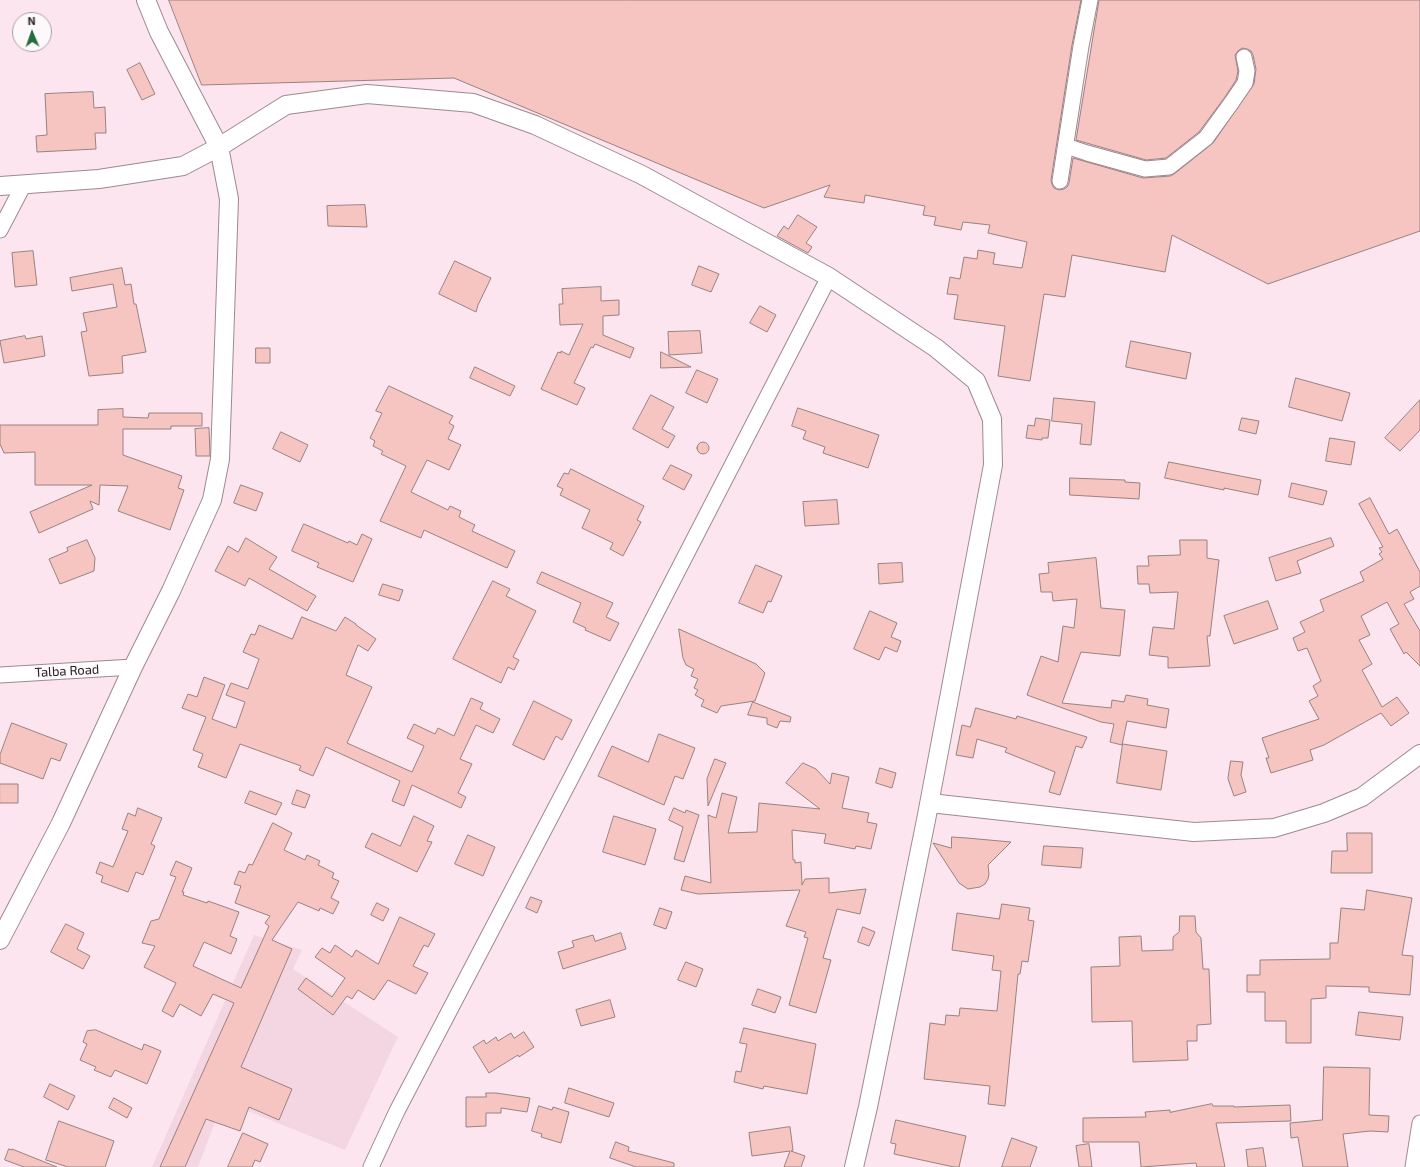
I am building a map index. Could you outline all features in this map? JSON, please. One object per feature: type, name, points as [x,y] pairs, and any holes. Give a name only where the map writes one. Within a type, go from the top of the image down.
[{"type":"street","points":[[0,940],[61,823],[133,667],[171,591],[212,500],[220,459],[229,199],[219,147],[159,32],[146,0]]},
{"type":"street","points":[[1060,181],[1081,46],[1090,0]]},
{"type":"street","points":[[1066,146],[1115,162],[1145,169],[1169,167],[1206,138],[1245,83],[1247,71],[1244,57]]},
{"type":"street","points":[[0,186],[100,179],[183,166],[219,147],[286,105],[367,94],[473,103],[535,125],[642,176],[829,277],[936,348],[976,381],[992,419],[993,465],[930,803],[868,1107],[854,1167]]},
{"type":"street","points":[[0,230],[24,184]]},
{"type":"street","points":[[370,1167],[397,1111],[569,782],[829,277]]},
{"type":"street","name":"Talba Road","points":[[0,675],[133,667]]},
{"type":"street","points":[[930,803],[1194,832],[1274,828],[1324,813],[1362,797],[1420,754]]},
{"type":"street","points":[[1413,1167],[1420,1123]]},
{"type":"shaded area","points":[[254,935],[302,950],[293,969],[398,1037],[345,1150],[223,1101],[198,1167],[152,1167]]},
{"type":"building","points":[[169,0],[1081,0],[1072,45],[1051,180],[1054,188],[1059,190],[1067,187],[1069,183],[1073,158],[1143,178],[1170,176],[1174,174],[1213,143],[1254,84],[1256,69],[1253,55],[1251,51],[1242,48],[1235,55],[1238,71],[1236,80],[1225,97],[1199,132],[1166,158],[1146,160],[1076,140],[1099,0],[1420,0],[1420,231],[1268,284],[1172,235],[1165,272],[1072,255],[1065,297],[1044,294],[1030,381],[998,376],[1005,326],[954,319],[958,295],[947,294],[950,277],[960,279],[964,257],[977,259],[978,250],[995,253],[993,264],[1022,268],[1027,242],[988,233],[990,225],[963,222],[961,230],[934,225],[936,217],[923,215],[925,206],[865,195],[864,203],[824,197],[830,185],[764,208],[454,78],[202,85]]},
{"type":"building","points":[[140,63],[155,94],[142,100],[127,70]]},
{"type":"building","points":[[93,92],[94,108],[105,107],[106,133],[95,133],[96,149],[37,152],[36,136],[47,135],[45,94]]},
{"type":"building","points":[[365,205],[367,227],[328,226],[327,206]]},
{"type":"building","points":[[798,215],[817,227],[806,243],[812,247],[808,253],[777,236],[784,226],[788,229]]},
{"type":"building","points":[[33,251],[37,285],[15,287],[12,253]]},
{"type":"building","points":[[455,261],[491,278],[476,312],[439,294]]},
{"type":"building","points":[[699,266],[719,274],[711,292],[692,285]]},
{"type":"building","points":[[122,268],[125,285],[131,284],[134,304],[136,304],[146,352],[122,356],[123,373],[89,376],[81,332],[87,331],[83,313],[117,307],[113,284],[72,291],[70,278]]},
{"type":"building","points":[[601,287],[601,301],[619,300],[619,315],[603,316],[603,335],[634,348],[630,358],[595,344],[593,348],[591,347],[574,383],[585,388],[577,405],[541,389],[558,352],[561,353],[561,351],[569,355],[583,324],[560,325],[559,304],[563,304],[562,289]]},
{"type":"building","points":[[760,306],[776,315],[767,332],[750,323]]},
{"type":"building","points":[[700,331],[702,353],[669,355],[668,332]]},
{"type":"building","points":[[25,336],[26,339],[42,336],[45,356],[4,363],[0,341]]},
{"type":"building","points":[[1131,341],[1191,353],[1186,379],[1126,367]]},
{"type":"building","points":[[256,348],[270,348],[270,363],[256,363]]},
{"type":"building","points":[[661,352],[691,367],[661,368]]},
{"type":"building","points":[[475,367],[515,386],[510,396],[470,378]]},
{"type":"building","points":[[697,370],[718,379],[707,403],[686,393]]},
{"type":"building","points":[[1296,378],[1350,393],[1342,421],[1289,407]]},
{"type":"building","points":[[389,386],[453,416],[449,423],[454,426],[448,439],[461,445],[449,470],[427,460],[411,492],[448,510],[450,506],[461,511],[459,517],[475,525],[472,531],[515,551],[507,568],[424,530],[421,538],[380,521],[406,466],[381,454],[383,451],[373,446],[375,441],[370,438],[382,413],[376,411]]},
{"type":"building","points":[[651,395],[674,407],[662,429],[675,436],[668,448],[633,429]]},
{"type":"building","points":[[1054,398],[1095,402],[1091,445],[1080,444],[1082,424],[1052,421]]},
{"type":"building","points":[[1420,400],[1420,430],[1400,451],[1385,438]]},
{"type":"building","points":[[798,408],[879,435],[868,468],[823,453],[825,447],[803,439],[806,431],[792,426]]},
{"type":"building","points":[[123,409],[123,417],[148,418],[149,413],[202,413],[202,426],[171,426],[171,429],[123,429],[123,455],[182,476],[178,488],[184,490],[170,530],[118,511],[128,486],[100,485],[99,505],[90,501],[93,509],[39,533],[30,512],[92,485],[35,485],[35,452],[4,453],[0,444],[0,425],[98,425],[98,410]]},
{"type":"building","points":[[1036,418],[1050,420],[1048,438],[1042,438],[1042,440],[1026,438],[1028,425],[1034,426]]},
{"type":"building","points":[[1242,418],[1259,421],[1256,434],[1239,430]]},
{"type":"building","points":[[209,428],[210,456],[196,456],[195,429]]},
{"type":"building","points":[[281,432],[308,445],[300,462],[273,449]]},
{"type":"building","points":[[1330,438],[1355,442],[1351,465],[1326,461]]},
{"type":"building","points":[[701,442],[705,442],[709,448],[705,454],[701,454],[697,450],[697,446]]},
{"type":"building","points":[[1169,462],[1261,480],[1258,495],[1165,478]]},
{"type":"building","points":[[671,465],[692,475],[684,490],[663,479]]},
{"type":"building","points":[[571,469],[644,506],[637,520],[641,522],[623,556],[610,549],[613,543],[582,528],[590,510],[560,495],[563,489],[557,486],[564,473],[568,474]]},
{"type":"building","points":[[1070,478],[1125,480],[1125,482],[1140,483],[1139,499],[1070,495]]},
{"type":"building","points":[[1292,483],[1327,491],[1323,505],[1289,497]]},
{"type":"building","points":[[241,485],[263,493],[256,511],[234,503]]},
{"type":"building","points":[[1370,498],[1389,534],[1397,529],[1420,572],[1420,586],[1410,592],[1414,599],[1404,604],[1420,631],[1420,666],[1406,652],[1404,654],[1390,629],[1399,624],[1387,602],[1361,616],[1370,635],[1359,640],[1372,664],[1362,670],[1382,707],[1397,697],[1409,713],[1391,726],[1381,713],[1324,745],[1310,750],[1313,760],[1271,773],[1266,758],[1269,758],[1262,738],[1319,719],[1309,701],[1318,696],[1313,686],[1321,681],[1307,648],[1298,651],[1293,638],[1305,632],[1300,622],[1324,611],[1320,600],[1364,581],[1360,572],[1383,559],[1379,554],[1382,552],[1379,548],[1383,547],[1359,504]]},
{"type":"building","points":[[837,500],[839,524],[805,526],[803,502]]},
{"type":"building","points":[[304,524],[348,543],[349,541],[357,545],[362,534],[372,539],[353,582],[317,567],[319,563],[292,551]]},
{"type":"building","points":[[246,538],[277,557],[269,569],[316,596],[307,611],[249,578],[245,586],[215,571],[228,546],[238,552]]},
{"type":"building","points":[[1331,538],[1334,546],[1297,561],[1301,573],[1276,581],[1269,558]]},
{"type":"building","points":[[87,540],[95,558],[94,571],[60,584],[49,559],[68,551],[67,548]]},
{"type":"building","points":[[1180,540],[1207,540],[1207,558],[1219,560],[1210,636],[1207,636],[1210,666],[1168,668],[1168,657],[1149,655],[1153,627],[1174,629],[1178,592],[1150,593],[1149,584],[1138,584],[1137,566],[1149,566],[1148,556],[1180,555]]},
{"type":"building","points":[[1096,558],[1101,608],[1125,610],[1120,656],[1081,652],[1062,703],[1111,708],[1112,700],[1124,702],[1126,695],[1148,699],[1147,705],[1169,709],[1166,728],[1127,721],[1122,745],[1110,742],[1114,724],[1101,722],[1027,695],[1041,656],[1058,662],[1063,626],[1074,628],[1077,599],[1053,601],[1052,592],[1041,592],[1039,574],[1049,573],[1048,563]]},
{"type":"building","points":[[902,563],[903,582],[879,584],[878,564]]},
{"type":"building","points":[[756,565],[782,576],[771,602],[768,601],[763,613],[739,603]]},
{"type":"building","points":[[542,572],[613,603],[606,617],[619,623],[610,641],[585,630],[586,628],[573,622],[581,603],[537,583]]},
{"type":"building","points":[[493,581],[510,589],[506,596],[536,611],[513,657],[519,660],[514,670],[508,667],[501,683],[453,659]]},
{"type":"building","points":[[383,584],[403,590],[399,601],[379,595]]},
{"type":"building","points":[[1268,601],[1278,629],[1234,644],[1224,616]]},
{"type":"building","points":[[870,611],[897,623],[891,637],[901,641],[897,652],[885,647],[879,660],[854,649]]},
{"type":"building","points":[[302,617],[336,631],[345,617],[376,639],[368,651],[358,645],[346,675],[372,687],[347,743],[412,772],[424,746],[407,738],[414,724],[435,734],[438,728],[454,736],[471,698],[483,703],[480,709],[500,719],[493,733],[476,725],[460,759],[472,764],[458,793],[466,797],[461,808],[412,785],[404,806],[392,801],[400,781],[326,747],[313,776],[299,770],[301,766],[240,744],[226,778],[198,767],[203,754],[193,750],[206,717],[182,708],[188,694],[197,697],[204,677],[225,685],[212,719],[236,728],[245,702],[226,695],[231,683],[248,689],[259,659],[243,652],[251,634],[255,635],[259,625],[292,639]]},
{"type":"building","points":[[679,629],[756,664],[765,673],[755,701],[721,706],[717,713],[701,706],[704,700],[695,695],[698,690],[694,688],[698,679],[691,676],[694,669],[686,665],[683,658]]},
{"type":"building","points":[[534,701],[572,720],[562,740],[556,736],[544,760],[513,745]]},
{"type":"building","points":[[753,702],[791,717],[790,722],[780,721],[777,728],[767,724],[767,718],[748,715]]},
{"type":"building","points":[[976,708],[1016,719],[1017,716],[1087,737],[1082,748],[1076,746],[1060,795],[1049,792],[1055,772],[1005,752],[1007,748],[977,739],[973,758],[956,755],[962,725],[970,727]]},
{"type":"building","points":[[12,723],[67,744],[60,761],[51,758],[43,779],[0,763],[0,755]]},
{"type":"building","points":[[659,734],[695,748],[683,779],[675,776],[664,805],[598,776],[612,746],[648,762]]},
{"type":"building","points":[[1123,744],[1167,751],[1161,790],[1117,783]]},
{"type":"building","points":[[715,759],[726,763],[708,806],[707,779]]},
{"type":"building","points":[[1231,761],[1243,762],[1241,775],[1246,792],[1234,796],[1228,779]]},
{"type":"building","points":[[803,763],[816,769],[830,784],[832,773],[849,777],[842,808],[869,813],[867,822],[877,824],[871,849],[856,846],[855,849],[824,843],[826,834],[792,830],[793,860],[795,860],[795,863],[801,862],[802,885],[805,879],[829,878],[829,893],[866,889],[860,914],[837,909],[823,958],[831,960],[816,1013],[789,1005],[808,938],[804,937],[806,932],[786,926],[800,890],[698,894],[681,890],[685,876],[711,883],[708,815],[716,818],[722,793],[737,797],[728,833],[757,832],[759,803],[820,809],[786,783]]},
{"type":"building","points":[[880,768],[896,773],[892,788],[876,783]]},
{"type":"building","points":[[0,784],[18,784],[18,803],[0,803]]},
{"type":"building","points":[[297,790],[310,795],[305,808],[292,804]]},
{"type":"building","points":[[250,791],[282,803],[276,815],[245,803]]},
{"type":"building","points":[[138,808],[162,818],[151,844],[155,846],[143,875],[136,872],[128,892],[101,882],[103,876],[96,873],[100,862],[113,867],[128,831],[122,829],[128,813],[135,816]]},
{"type":"building","points":[[674,808],[685,813],[686,810],[699,815],[684,862],[674,859],[683,827],[669,820]]},
{"type":"building","points":[[414,816],[434,826],[427,841],[432,842],[417,872],[365,847],[372,833],[400,846]]},
{"type":"building","points":[[614,816],[656,829],[645,865],[603,852]]},
{"type":"building","points":[[273,823],[292,833],[284,850],[305,860],[307,855],[320,861],[318,865],[334,873],[332,878],[339,881],[331,898],[339,902],[333,914],[320,908],[319,911],[298,902],[272,940],[292,949],[241,1067],[292,1089],[279,1120],[249,1107],[240,1131],[206,1119],[185,1167],[160,1167],[234,1003],[213,994],[201,1016],[180,1004],[173,1017],[162,1011],[176,983],[144,967],[155,946],[142,943],[151,921],[159,919],[176,877],[170,875],[176,861],[192,868],[182,892],[184,892],[183,895],[207,903],[208,901],[239,912],[230,936],[237,939],[231,954],[204,942],[193,966],[241,988],[269,926],[265,923],[270,916],[235,903],[241,886],[234,884],[239,871],[245,873],[249,864],[252,865]]},
{"type":"building","points":[[1347,833],[1372,833],[1372,873],[1331,873],[1332,851],[1347,851]]},
{"type":"building","points":[[468,835],[495,847],[483,876],[455,864]]},
{"type":"building","points":[[952,837],[1011,842],[988,865],[989,874],[985,884],[980,887],[968,889],[959,883],[933,843],[951,848]]},
{"type":"building","points":[[1044,846],[1083,848],[1081,868],[1042,865]]},
{"type":"building","points":[[1367,890],[1412,898],[1402,955],[1413,956],[1410,995],[1369,992],[1369,987],[1326,986],[1326,998],[1311,999],[1311,1043],[1286,1043],[1286,1021],[1265,1021],[1265,992],[1247,992],[1247,975],[1260,975],[1260,960],[1330,959],[1330,943],[1338,943],[1341,908],[1364,910]]},
{"type":"building","points":[[531,897],[542,901],[537,913],[526,908]]},
{"type":"building","points":[[377,903],[389,909],[383,921],[371,915]]},
{"type":"building","points":[[1002,904],[1030,908],[1028,920],[1034,921],[1028,962],[1022,961],[1020,974],[1018,974],[1005,1106],[988,1104],[990,1086],[924,1079],[930,1023],[945,1025],[946,1015],[959,1016],[960,1008],[997,1011],[1001,971],[992,970],[994,956],[952,950],[957,913],[999,919]]},
{"type":"building","points":[[660,908],[672,912],[666,929],[654,925]]},
{"type":"building","points":[[1180,916],[1195,916],[1196,932],[1201,938],[1203,969],[1209,969],[1211,1024],[1197,1025],[1197,1041],[1187,1041],[1188,1060],[1133,1062],[1132,1021],[1092,1022],[1091,967],[1120,966],[1119,937],[1141,936],[1142,951],[1173,950],[1173,937],[1179,932]]},
{"type":"building","points":[[400,917],[435,934],[428,947],[424,945],[413,966],[428,973],[416,994],[388,980],[374,1000],[358,990],[352,999],[347,996],[333,1015],[298,989],[306,978],[332,997],[345,978],[315,957],[322,948],[330,953],[335,945],[352,957],[356,950],[378,964]]},
{"type":"building","points":[[66,924],[84,933],[77,949],[90,956],[83,969],[51,952]]},
{"type":"building","points":[[863,927],[875,932],[869,946],[858,942]]},
{"type":"building","points":[[621,933],[626,949],[563,969],[558,952],[574,947],[572,941],[593,935],[595,941]]},
{"type":"building","points":[[686,962],[703,969],[696,987],[678,980]]},
{"type":"building","points":[[758,989],[781,997],[775,1013],[752,1005]]},
{"type":"building","points":[[610,1000],[615,1017],[581,1026],[576,1010]]},
{"type":"building","points":[[1359,1012],[1403,1017],[1400,1040],[1356,1035]]},
{"type":"building","points":[[744,1028],[816,1044],[807,1094],[764,1086],[763,1089],[734,1082],[736,1071],[741,1072],[747,1044],[740,1043]]},
{"type":"building","points":[[96,1030],[142,1050],[144,1044],[161,1051],[147,1084],[115,1070],[111,1077],[94,1070],[96,1067],[80,1060],[87,1044],[83,1042],[87,1031]]},
{"type":"building","points":[[524,1032],[534,1047],[489,1073],[473,1047],[484,1040],[486,1044],[496,1037],[498,1041],[511,1033],[514,1038]]},
{"type":"building","points":[[1324,1067],[1370,1068],[1369,1115],[1389,1116],[1388,1132],[1370,1131],[1343,1134],[1348,1167],[1303,1167],[1298,1137],[1291,1138],[1290,1123],[1322,1120]]},
{"type":"building","points":[[50,1084],[75,1096],[68,1110],[44,1097]]},
{"type":"building","points":[[569,1088],[614,1103],[609,1117],[565,1103]]},
{"type":"building","points":[[486,1093],[530,1098],[527,1112],[501,1108],[501,1113],[486,1113],[486,1126],[466,1127],[466,1097],[486,1097]]},
{"type":"building","points":[[114,1098],[132,1108],[127,1118],[109,1108]]},
{"type":"building","points":[[1212,1104],[1213,1106],[1234,1107],[1290,1105],[1291,1121],[1216,1123],[1225,1167],[1197,1167],[1196,1163],[1141,1167],[1139,1142],[1083,1142],[1083,1118],[1146,1117],[1145,1112],[1170,1110],[1170,1112]]},
{"type":"building","points":[[539,1106],[552,1110],[553,1107],[569,1112],[561,1143],[541,1137],[542,1134],[532,1131]]},
{"type":"building","points":[[896,1120],[966,1136],[959,1167],[894,1154],[896,1144],[891,1143]]},
{"type":"building","points":[[59,1121],[114,1141],[105,1167],[68,1167],[46,1160]]},
{"type":"building","points":[[790,1127],[793,1150],[791,1151],[805,1156],[801,1167],[784,1167],[790,1151],[752,1156],[749,1133]]},
{"type":"building","points":[[243,1133],[268,1144],[260,1162],[255,1160],[252,1167],[228,1167]]},
{"type":"building","points":[[1012,1138],[1037,1147],[1030,1167],[1002,1167]]},
{"type":"building","points":[[616,1142],[629,1147],[628,1151],[674,1163],[674,1167],[636,1167],[610,1158]]},
{"type":"building","points":[[1089,1144],[1092,1167],[1079,1167],[1076,1146]]},
{"type":"building","points":[[1263,1148],[1266,1167],[1248,1167],[1246,1150]]},
{"type":"building","points":[[9,1149],[57,1167],[24,1167],[5,1160]]}]
